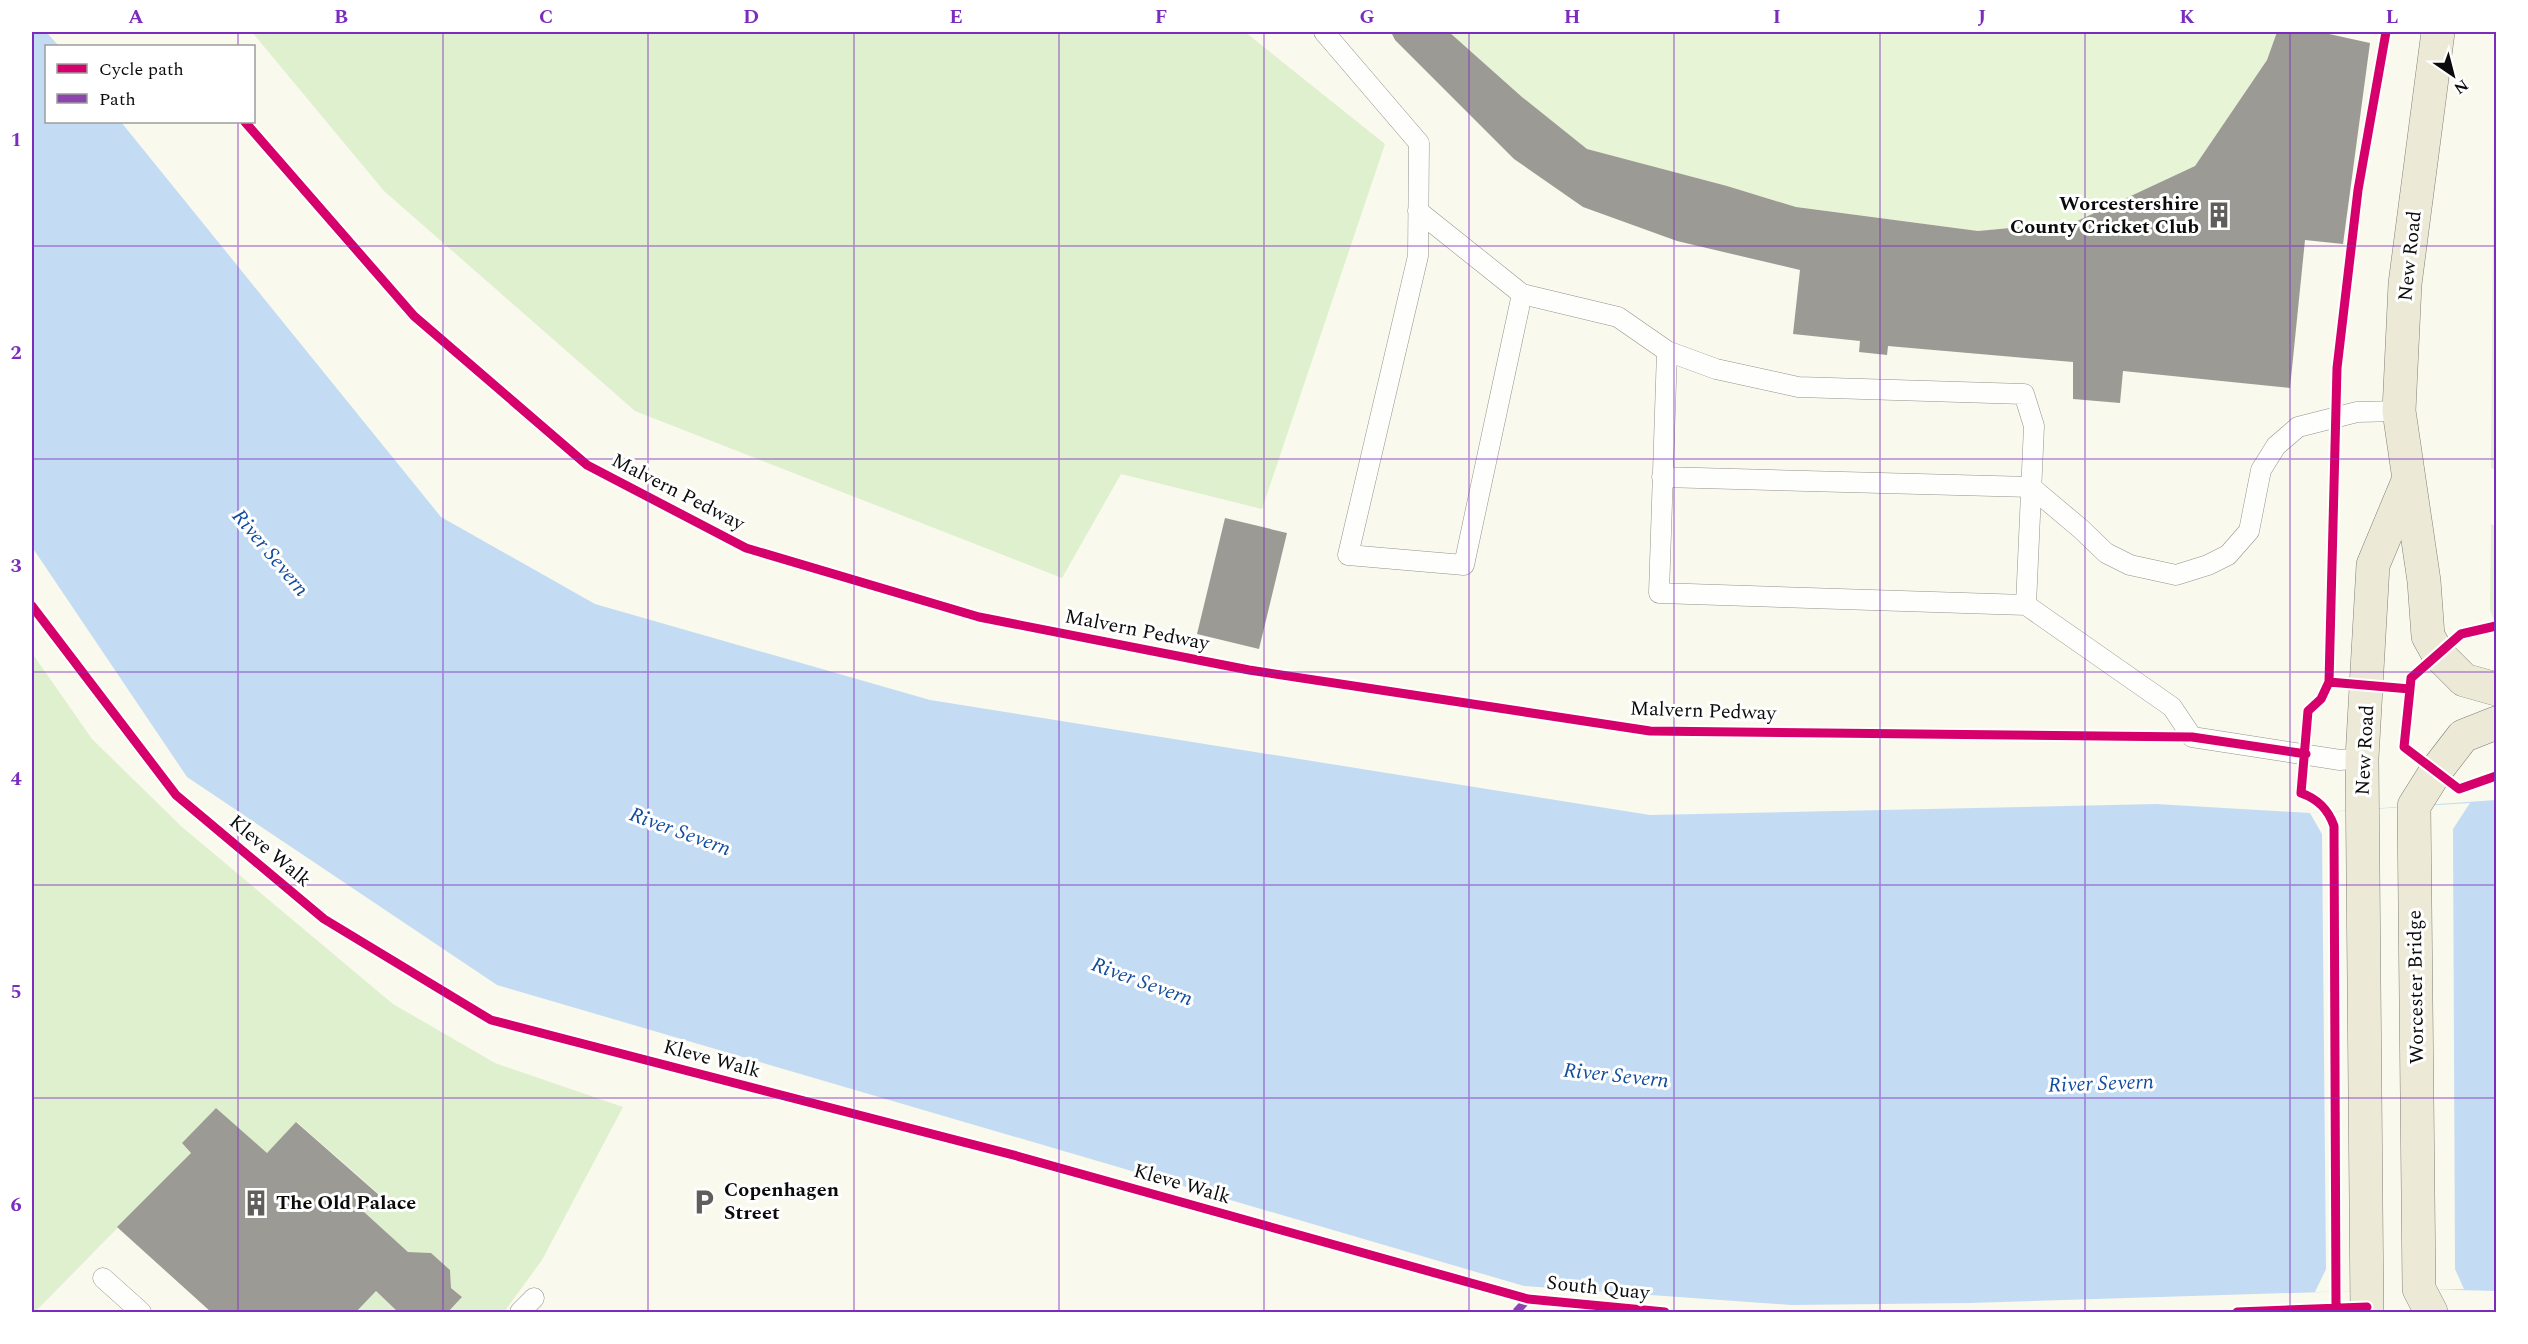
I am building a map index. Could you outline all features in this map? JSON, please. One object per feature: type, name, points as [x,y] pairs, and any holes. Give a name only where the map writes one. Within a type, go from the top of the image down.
[{"type":"main road","name":"New Road","points":[[2438,32],[2405,284],[2399,411],[2424,581],[2428,636],[2438,654],[2464,680],[2496,689]]},
{"type":"main road","name":"New Road","points":[[2366,1303],[2362,758],[2373,565],[2408,481]]},
{"type":"main road","name":"Worcester Bridge","points":[[2425,1302],[2414,807],[2436,771],[2463,736],[2496,723]]},
{"type":"lane","points":[[1323,32],[1419,143],[1418,256],[1348,555],[1464,565],[1522,294]]},
{"type":"lane","points":[[1418,211],[1522,294],[1618,317],[1667,351],[1716,369],[1798,387],[2024,394],[2034,426],[2026,605]]},
{"type":"lane","points":[[1667,351],[1659,593],[2026,605],[2172,707],[2192,737],[2340,760],[2362,758]]},
{"type":"lane","points":[[1662,477],[2031,487],[2106,553],[2130,565],[2176,574],[2208,565],[2228,555],[2249,531],[2261,471],[2276,446],[2298,428],[2357,412],[2399,411]]},
{"type":"lane","points":[[103,1278],[141,1312]]},
{"type":"lane","points":[[520,1312],[534,1298]]},
{"type":"green space","points":[[252,32],[1245,32],[1385,144],[1262,509],[1121,474],[1062,578],[635,411],[384,191]]},
{"type":"green space","points":[[1449,32],[2277,32],[2267,60],[2195,166],[2075,222],[1978,231],[1796,207],[1587,149],[1522,97]]},
{"type":"green space","points":[[2496,98],[2496,470],[2491,468],[2494,112]]},
{"type":"green space","points":[[2491,524],[2496,526],[2496,626],[2490,610]]},
{"type":"green space","points":[[32,653],[92,739],[182,827],[393,1004],[495,1063],[623,1107],[542,1260],[504,1312],[448,1312],[462,1297],[451,1288],[450,1270],[431,1253],[408,1252],[364,1212],[379,1194],[297,1122],[267,1153],[216,1108],[182,1143],[191,1153],[35,1312],[32,1312]]},
{"type":"green space","points":[[376,1291],[398,1312],[356,1312]]},
{"type":"water","name":"River Severn","points":[[32,32],[46,32],[58,45],[45,45],[45,123],[122,123],[441,517],[595,604],[930,700],[1650,815],[2156,804],[2310,813],[2496,800],[2496,1291],[2419,1289],[1970,1303],[1791,1305],[1524,1286],[497,985],[187,777],[32,547]]},
{"type":"pier","points":[[2470,803],[2453,829],[2455,1269],[2464,1289],[2315,1292],[2326,1269],[2322,834],[2310,813]]},
{"type":"building","name":"Worcestershire County Cricket Club","points":[[1391,32],[1449,32],[1522,97],[1587,149],[1796,207],[1978,231],[2075,222],[2195,166],[2267,60],[2277,32],[2320,32],[2370,43],[2343,244],[2305,240],[2290,388],[2123,371],[2120,403],[2073,399],[2073,362],[1888,346],[1887,355],[1859,352],[1860,341],[1793,334],[1800,270],[1677,241],[1583,207],[1514,159],[1395,40]]},
{"type":"building","points":[[1225,518],[1287,533],[1259,649],[1197,634]]},
{"type":"building","name":"The Old Palace","points":[[216,1108],[267,1153],[296,1122],[379,1195],[364,1212],[408,1252],[431,1253],[450,1270],[451,1288],[462,1297],[448,1312],[398,1312],[376,1291],[356,1312],[211,1312],[117,1227],[191,1153],[182,1143]]},
{"type":"marked path","points":[[1516,1312],[1528,1299]]},
{"type":"cycle path","points":[[2336,1307],[2334,826],[2322,805],[2301,793],[2308,711],[2321,699],[2329,682],[2337,368],[2358,190],[2386,32]]},
{"type":"cycle path","name":"Malvern Pedway","points":[[246,123],[414,316],[587,465],[746,548],[979,617],[1249,670],[1650,731],[2192,737],[2306,754]]},
{"type":"cycle path","name":"Kleve Walk","points":[[32,606],[176,795],[324,919],[491,1020],[1017,1156],[1528,1299],[1665,1312]]},
{"type":"cycle path","points":[[2410,689],[2411,678],[2461,634],[2496,626]]},
{"type":"cycle path","points":[[2329,682],[2410,689],[2404,747],[2459,789],[2496,776]]},
{"type":"cycle path","points":[[2237,1312],[2367,1307]]},
{"type":"place","name":"Worcestershire County Cricket Club","points":[[2219,215]]},
{"type":"place","name":"Copenhagen Street","points":[[704,1202]]},
{"type":"place","name":"The Old Palace","points":[[256,1203]]}]
